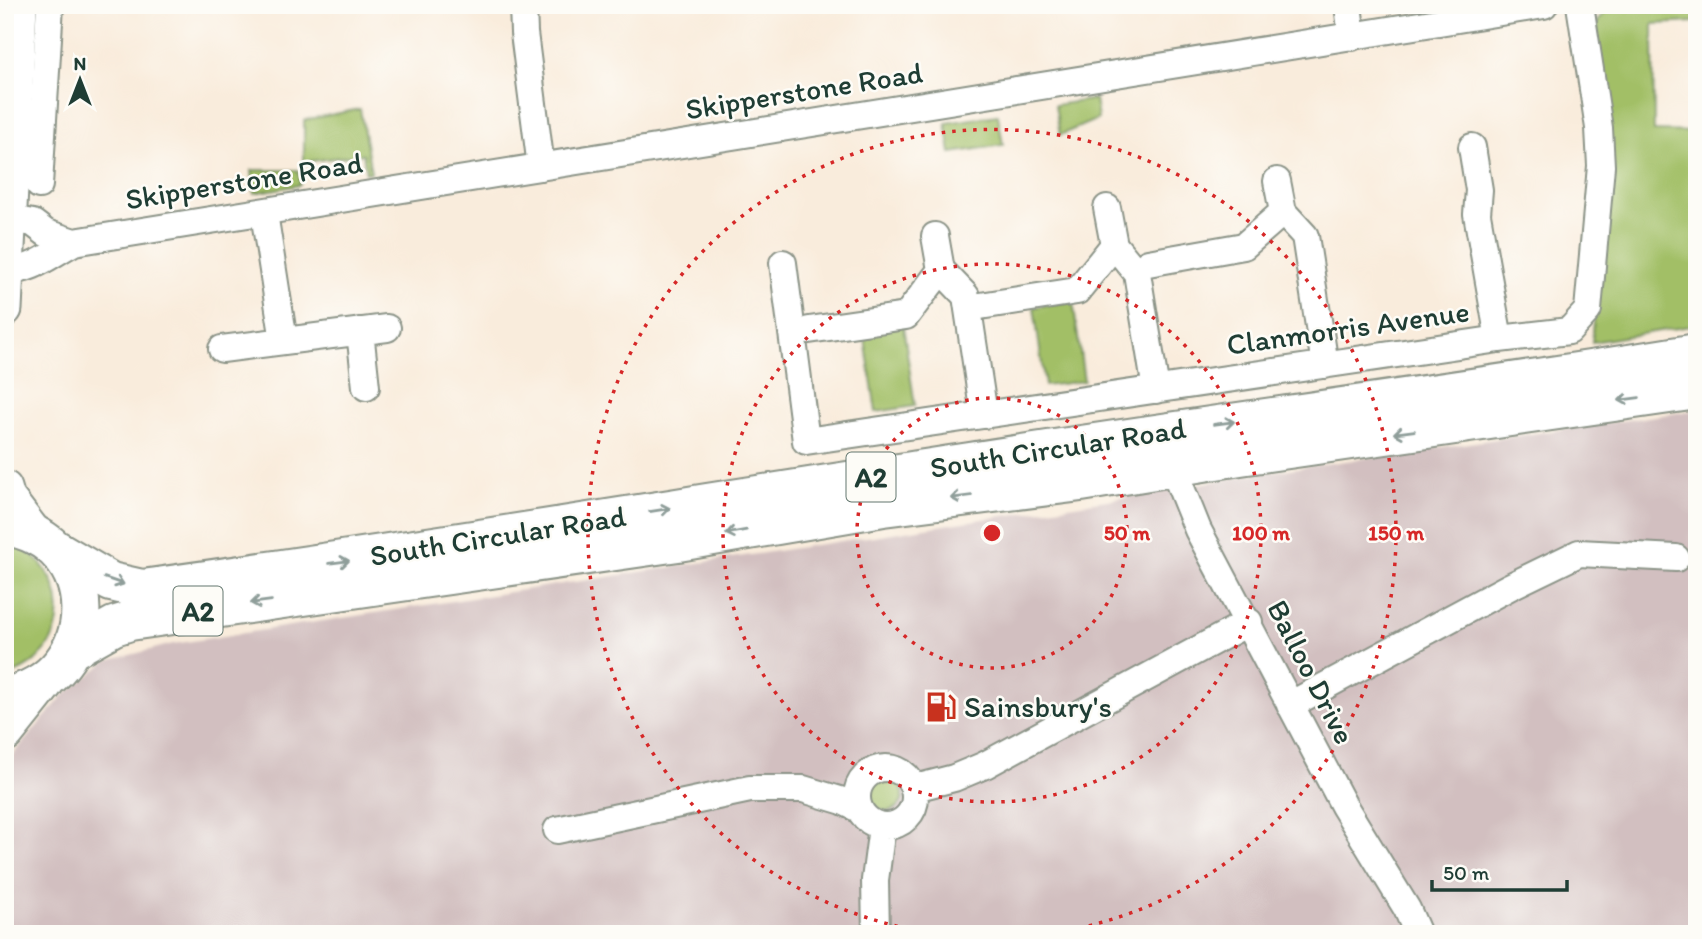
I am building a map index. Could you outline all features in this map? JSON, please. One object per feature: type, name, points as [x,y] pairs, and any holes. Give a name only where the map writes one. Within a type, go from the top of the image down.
[{"type":"highway","name":"South Circular Road","points":[[73,649],[114,626],[130,621],[664,544],[883,507],[1081,482],[1173,448],[1509,384],[1697,354]]},
{"type":"highway","name":"South Circular Road","points":[[32,537],[111,582],[142,589],[351,561],[931,468],[1173,448],[1697,390]]},
{"type":"highway","name":"A2","points":[[5,697],[24,693],[44,683],[60,668],[73,649],[81,623],[80,596],[71,571],[32,537]]},
{"type":"highway","points":[[5,732],[44,683]]},
{"type":"main road","points":[[5,309],[10,219],[11,61],[20,5]]},
{"type":"main road","points":[[5,488],[8,498],[32,537]]},
{"type":"street","points":[[39,185],[50,5]]},
{"type":"street","points":[[523,5],[525,45],[541,167]]},
{"type":"street","points":[[1348,5],[1352,37]]},
{"type":"street","name":"Skipperstone Road","points":[[7,270],[20,271],[31,267],[74,242],[1544,5]]},
{"type":"street","name":"Clanmorris Avenue","points":[[783,263],[806,442],[1499,339],[1569,331],[1588,310],[1601,166],[1599,128],[1580,5]]},
{"type":"street","points":[[1472,147],[1479,190],[1477,214],[1499,339]]},
{"type":"street","points":[[1277,181],[1283,212],[1305,236],[1325,365]]},
{"type":"street","points":[[1107,208],[1114,245],[1137,273],[1156,390]]},
{"type":"street","points":[[1148,263],[1244,246],[1283,212]]},
{"type":"street","points":[[264,213],[284,341]]},
{"type":"street","name":"Skipperstone Road","points":[[10,219],[33,223],[46,233],[74,242]]},
{"type":"street","points":[[935,236],[941,270],[966,296],[984,415]]},
{"type":"street","points":[[980,306],[1077,291],[1114,245]]},
{"type":"street","points":[[809,330],[906,316],[941,270]]},
{"type":"street","points":[[222,349],[387,328]]},
{"type":"street","points":[[360,331],[366,387]]},
{"type":"street","name":"Balloo Drive","points":[[1173,448],[1179,483],[1198,530],[1344,806],[1406,909],[1418,934]]},
{"type":"street","points":[[1290,705],[1508,587],[1579,553],[1676,558]]},
{"type":"street","points":[[915,788],[954,778],[985,765],[1249,622]]},
{"type":"street","points":[[557,830],[750,789],[803,789],[843,801],[859,809],[872,824],[891,827],[907,818],[916,801],[915,788],[905,775],[897,770],[877,769],[862,781],[858,790],[859,809]]},
{"type":"street","points":[[876,934],[874,880],[882,827]]},
{"type":"shaded area","points":[[1697,410],[1697,934],[5,934],[5,787],[13,754],[63,696],[107,661],[173,644],[1127,497],[1249,475]]},
{"type":"green space","points":[[1697,5],[1695,22],[1653,24],[1654,131],[1697,132],[1694,206],[1697,207],[1697,325],[1592,342],[1609,164],[1597,23],[1609,7]]},
{"type":"green space","points":[[1095,99],[1098,119],[1060,135],[1055,105]]},
{"type":"green space","points":[[360,109],[371,172],[366,173],[363,154],[304,162],[304,120]]},
{"type":"green space","points":[[998,115],[1003,145],[951,153],[946,123]]},
{"type":"green space","points":[[252,170],[298,170],[300,185],[254,193]]},
{"type":"green space","points":[[1073,301],[1084,381],[1045,386],[1034,307]]},
{"type":"green space","points":[[903,326],[915,406],[876,412],[864,332]]},
{"type":"green space","points":[[5,541],[28,553],[45,569],[55,588],[59,609],[56,630],[46,649],[29,665],[5,676]]},
{"type":"green space","points":[[887,779],[899,783],[903,795],[899,807],[887,811],[875,807],[871,795],[875,783]]},
{"type":"place","name":"Sainsbury's","points":[[941,707]]}]
